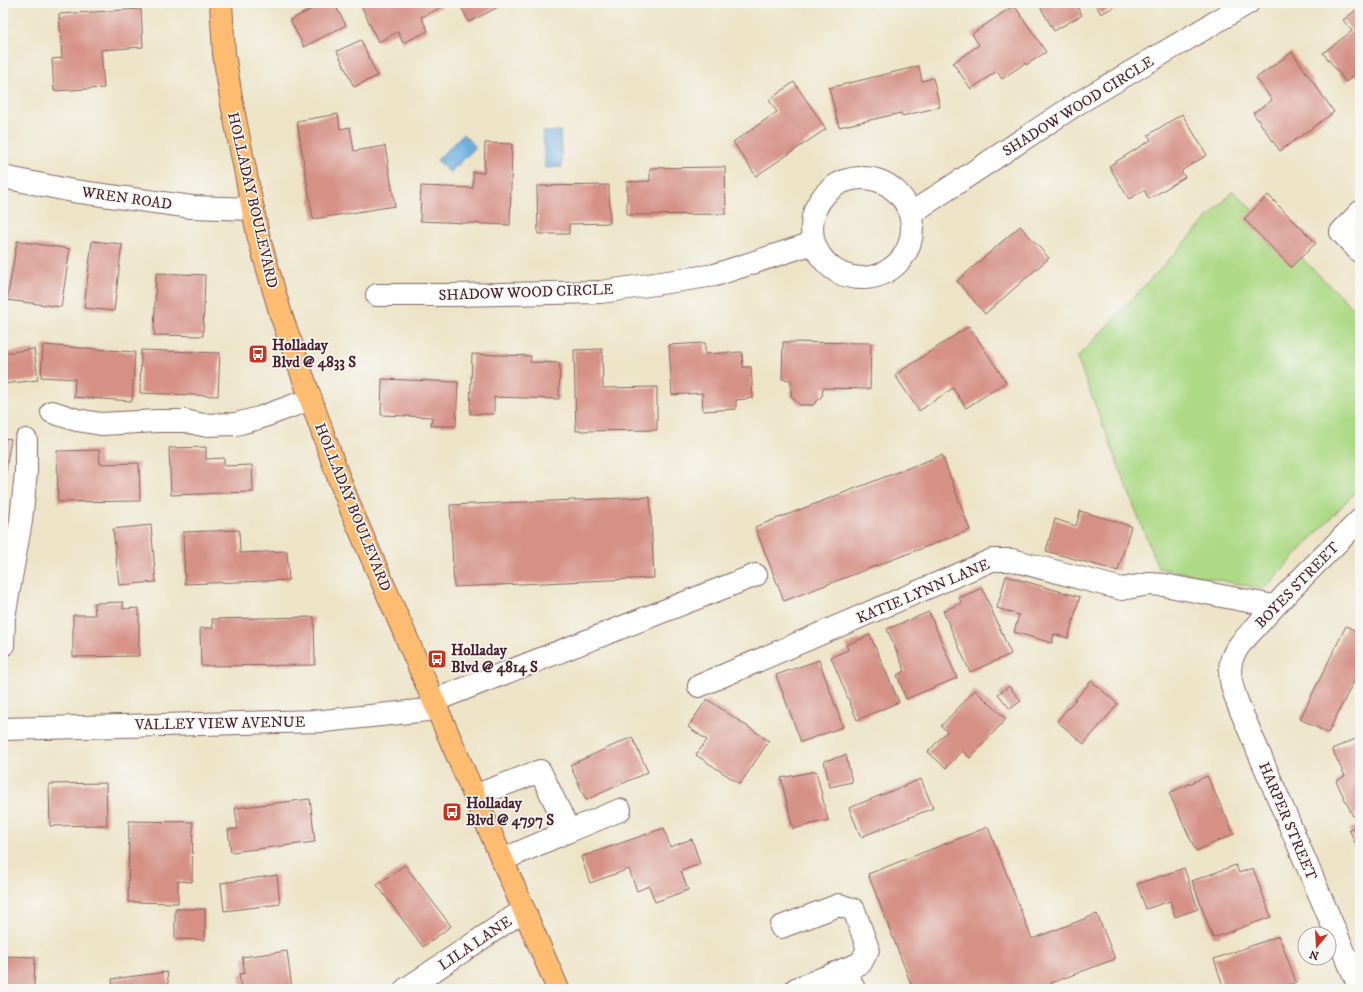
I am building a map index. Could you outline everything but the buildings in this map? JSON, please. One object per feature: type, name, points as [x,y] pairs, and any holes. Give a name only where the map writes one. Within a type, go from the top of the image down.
[{"type":"main road","name":"HOLLADAY BOULEVARD","points":[[221,3],[224,54],[241,154],[258,235],[271,282],[311,400],[353,514],[558,989]]},
{"type":"street","name":"SHADOW WOOD CIRCLE","points":[[910,214],[1075,104],[1248,3]]},
{"type":"street","name":"WREN ROAD","points":[[3,177],[73,191],[192,208],[253,210]]},
{"type":"street","points":[[866,178],[886,184],[901,196],[910,214],[912,233],[906,252],[894,268],[876,277],[857,279],[838,273],[822,260],[813,243],[811,223],[817,205],[830,189],[847,180],[866,178]]},
{"type":"street","points":[[1360,212],[1341,232],[1360,252]]},
{"type":"street","name":"SHADOW WOOD CIRCLE","points":[[377,295],[601,292],[715,275],[813,243]]},
{"type":"street","points":[[52,412],[77,420],[101,424],[158,420],[185,421],[203,425],[236,424],[259,418],[311,400]]},
{"type":"street","points":[[3,645],[4,617],[21,521],[26,472],[26,440]]},
{"type":"street","name":"BOYES STREET","points":[[1236,650],[1274,606],[1360,520]]},
{"type":"street","name":"KATIE LYNN LANE","points":[[699,686],[992,560],[1012,560],[1122,589],[1149,584],[1164,585],[1274,606]]},
{"type":"street","name":"VALLEY VIEW AVENUE","points":[[3,729],[324,721],[435,705],[756,574]]},
{"type":"street","name":"HARPER STREET","points":[[1236,650],[1231,661],[1230,672],[1231,683],[1236,698],[1360,989]]},
{"type":"street","points":[[474,796],[540,771],[569,831]]},
{"type":"street","points":[[502,860],[620,810]]},
{"type":"street","points":[[781,927],[839,905],[854,910],[868,949],[861,963],[796,989]]},
{"type":"street","name":"LILA LANE","points":[[406,989],[524,910]]},
{"type":"street","points":[[845,969],[854,989]]},
{"type":"green space","points":[[1233,191],[1360,315],[1360,487],[1264,589],[1158,568],[1077,358]]},
{"type":"water","points":[[560,131],[562,167],[545,168],[543,132]]},
{"type":"water","points":[[463,134],[476,147],[450,173],[437,160]]},
{"type":"place","name":"Holladay Blvd @ 4833 S","points":[[258,354]]},
{"type":"place","name":"Holladay Blvd @ 4814 S","points":[[437,659]]},
{"type":"place","name":"Holladay Blvd @ 4797 S","points":[[452,812]]}]
